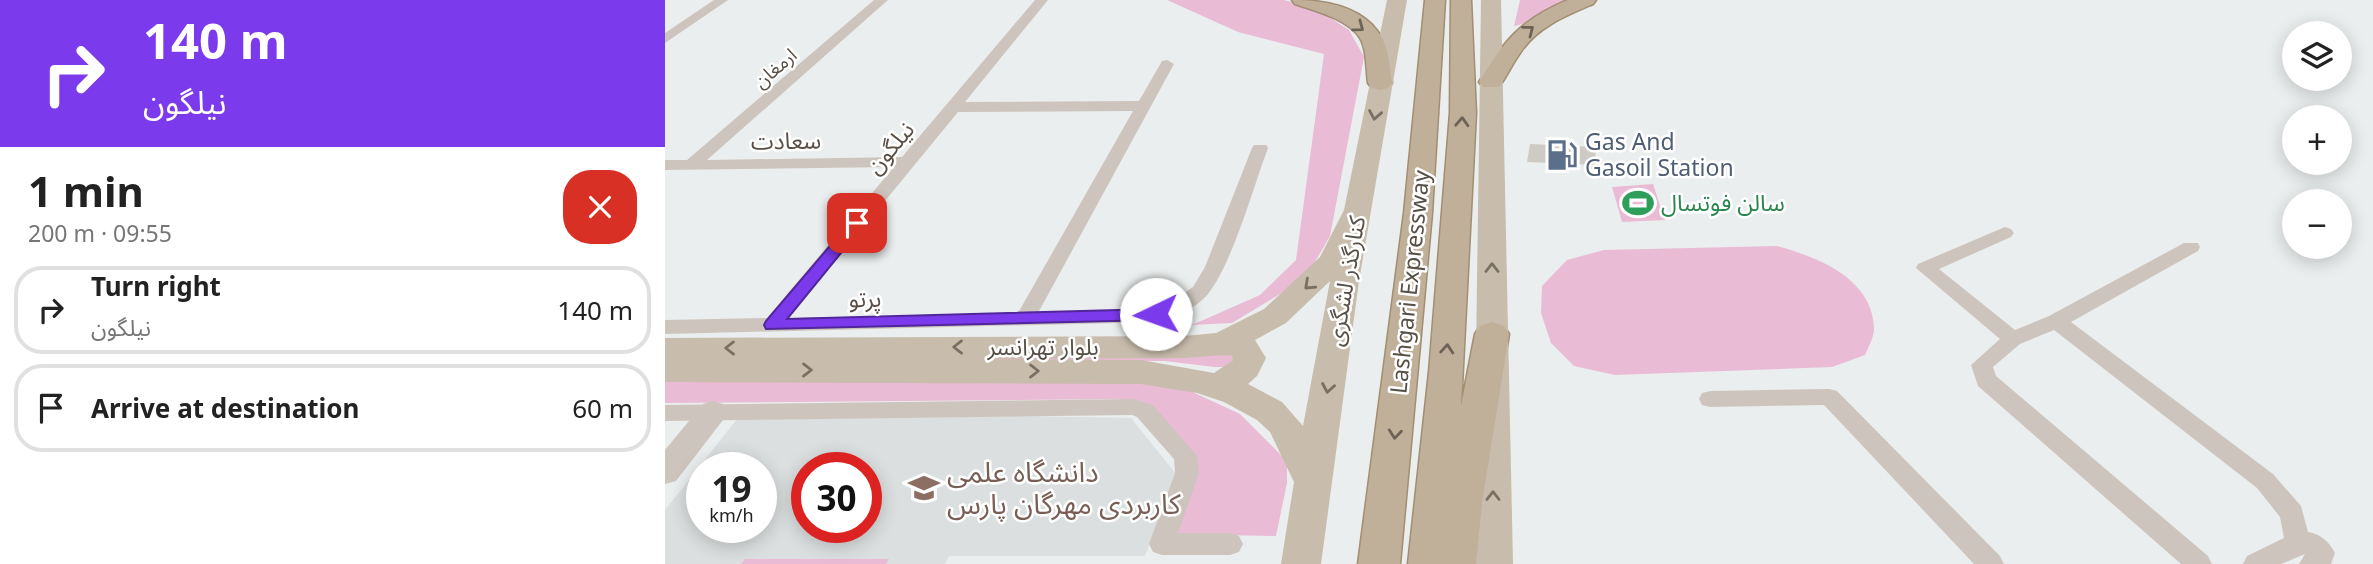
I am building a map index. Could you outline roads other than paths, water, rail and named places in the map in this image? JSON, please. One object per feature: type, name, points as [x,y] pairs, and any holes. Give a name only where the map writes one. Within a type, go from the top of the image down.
[{"type":"highway","points":[[1302,0],[1328,8],[1358,25],[1371,38],[1381,83]]},
{"type":"highway","name":"Lashgari Expressway","points":[[1379,564],[1418,213],[1435,0]]},
{"type":"highway","name":"Lashgari Expressway","points":[[1429,564],[1446,372],[1462,113],[1461,0]]},
{"type":"highway","points":[[1491,82],[1510,48],[1525,30],[1552,14],[1586,0]]},
{"type":"highway","points":[[1455,564],[1462,503],[1492,334]]},
{"type":"main road","name":"کنارگذر لشگری","points":[[1301,564],[1312,481],[1358,208],[1397,0]]},
{"type":"main road","points":[[1491,0],[1493,564]]},
{"type":"main road","name":"بلوار تهرانسر","points":[[665,349],[1184,347],[1222,344],[1275,316],[1312,284],[1332,262],[1358,208]]},
{"type":"main road","points":[[1217,386],[1237,376],[1249,365],[1250,358],[1242,346],[1222,344]]},
{"type":"main road","name":"بلوار تهرانسر","points":[[665,370],[1141,372],[1192,379],[1217,386],[1261,407],[1282,422],[1312,481]]},
{"type":"street","points":[[665,39],[722,0]]},
{"type":"street","name":"ارمغان","points":[[692,164],[882,0]]},
{"type":"street","name":"نیلگون","points":[[772,325],[1042,0]]},
{"type":"street","points":[[1024,320],[1167,64]]},
{"type":"street","points":[[954,107],[1144,106]]},
{"type":"street","name":"پرتو","points":[[665,327],[1024,320],[1156,314],[1189,300],[1200,291],[1214,267],[1261,148]]},
{"type":"street","name":"سعادت","points":[[665,165],[908,162]]},
{"type":"street","points":[[2005,233],[1925,268],[2014,339]]},
{"type":"street","points":[[2191,247],[2056,321],[2014,339],[1982,365],[1986,380],[2199,564]]},
{"type":"street","points":[[2056,321],[2265,481],[2293,513],[2305,554],[2256,564]]},
{"type":"street","points":[[868,324],[913,347]]},
{"type":"street","points":[[1710,399],[1829,397],[1991,564]]},
{"type":"street","points":[[665,413],[1133,407],[1145,411],[1185,456],[1187,473],[1162,544],[1230,544]]},
{"type":"street","points":[[665,472],[713,412]]},
{"type":"place","name":"Gas And Gasoil Station","points":[[1562,155]]},
{"type":"place","name":"سالن فوتسال","points":[[1638,203]]},
{"type":"place","name":"دانشگاه علمی کاربردی مهرگان پارس","points":[[924,488]]}]
